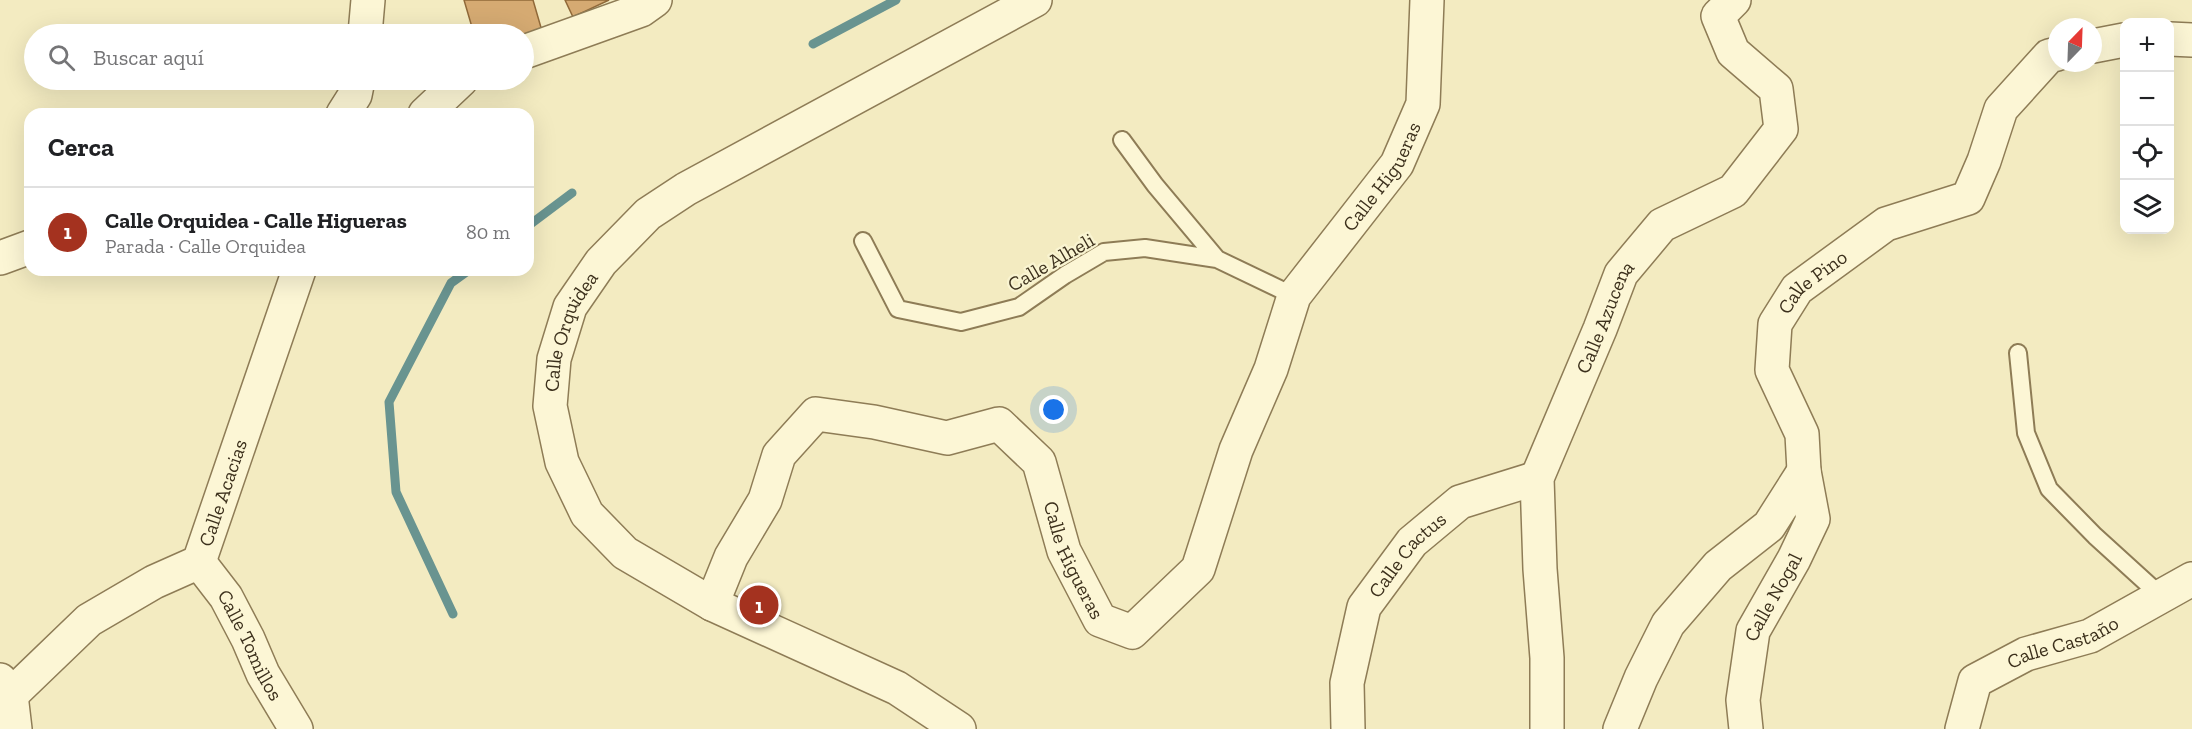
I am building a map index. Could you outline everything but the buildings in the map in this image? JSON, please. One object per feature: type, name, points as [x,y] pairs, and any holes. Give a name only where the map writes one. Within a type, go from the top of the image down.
[{"type":"street","points":[[366,24],[368,0]]},
{"type":"street","points":[[534,48],[641,10],[655,0]]},
{"type":"street","name":"Calle Orquidea","points":[[959,729],[897,688],[712,604],[625,554],[587,514],[562,462],[550,406],[554,359],[570,307],[601,262],[648,214],[686,189],[1035,0]]},
{"type":"street","name":"Calle Higueras","points":[[712,604],[731,557],[765,500],[779,455],[816,414],[874,422],[947,438],[999,424],[1039,462],[1064,551],[1100,620],[1132,632],[1198,569],[1236,450],[1271,369],[1294,297],[1397,164],[1423,104],[1427,0]]},
{"type":"street","name":"Calle Azucena","points":[[1547,729],[1547,658],[1540,569],[1537,478],[1621,274],[1662,225],[1732,191],[1781,129],[1776,89],[1732,52],[1718,16],[1734,0]]},
{"type":"street","points":[[2174,39],[2192,40]]},
{"type":"street","points":[[2102,44],[2120,41]]},
{"type":"street","name":"Calle Pino","points":[[1804,471],[1802,434],[1772,370],[1775,324],[1797,289],[1886,224],[1968,198],[1984,161],[2001,109],[2048,57]]},
{"type":"street","points":[[347,108],[356,90]]},
{"type":"street","points":[[431,108],[450,90]]},
{"type":"street","points":[[0,258],[24,249]]},
{"type":"street","name":"Calle Acacias","points":[[5,688],[89,620],[153,582],[199,562],[297,276]]},
{"type":"street","points":[[1620,729],[1641,678],[1668,624],[1718,566],[1769,526],[1804,471]]},
{"type":"street","name":"Calle Nogal","points":[[1746,729],[1743,700],[1753,631],[1794,559],[1813,519],[1804,471]]},
{"type":"street","name":"Calle Cactus","points":[[1348,729],[1347,684],[1364,607],[1412,542],[1460,502],[1537,478]]},
{"type":"street","name":"Calle Tomillos","points":[[199,562],[226,597],[263,674],[296,729]]},
{"type":"street","name":"Calle Castaño","points":[[1962,729],[1975,681],[2026,654],[2090,636],[2192,579]]},
{"type":"street","points":[[5,688],[15,729]]},
{"type":"lane","points":[[1122,140],[1155,185],[1217,258]]},
{"type":"lane","name":"Calle Alheli","points":[[863,241],[898,309],[962,322],[1019,307],[1065,275],[1104,252],[1145,248],[1217,258],[1294,297]]},
{"type":"lane","points":[[2018,353],[2026,433],[2049,489],[2095,536],[2161,596]]},
{"type":"waterway","points":[[813,44],[896,0]]},
{"type":"waterway","points":[[534,222],[572,193]]},
{"type":"waterway","points":[[453,614],[396,492],[389,402],[451,283],[461,276]]},
{"type":"place","name":"Calle Orquidea - Calle Higueras","points":[[759,605]]}]
